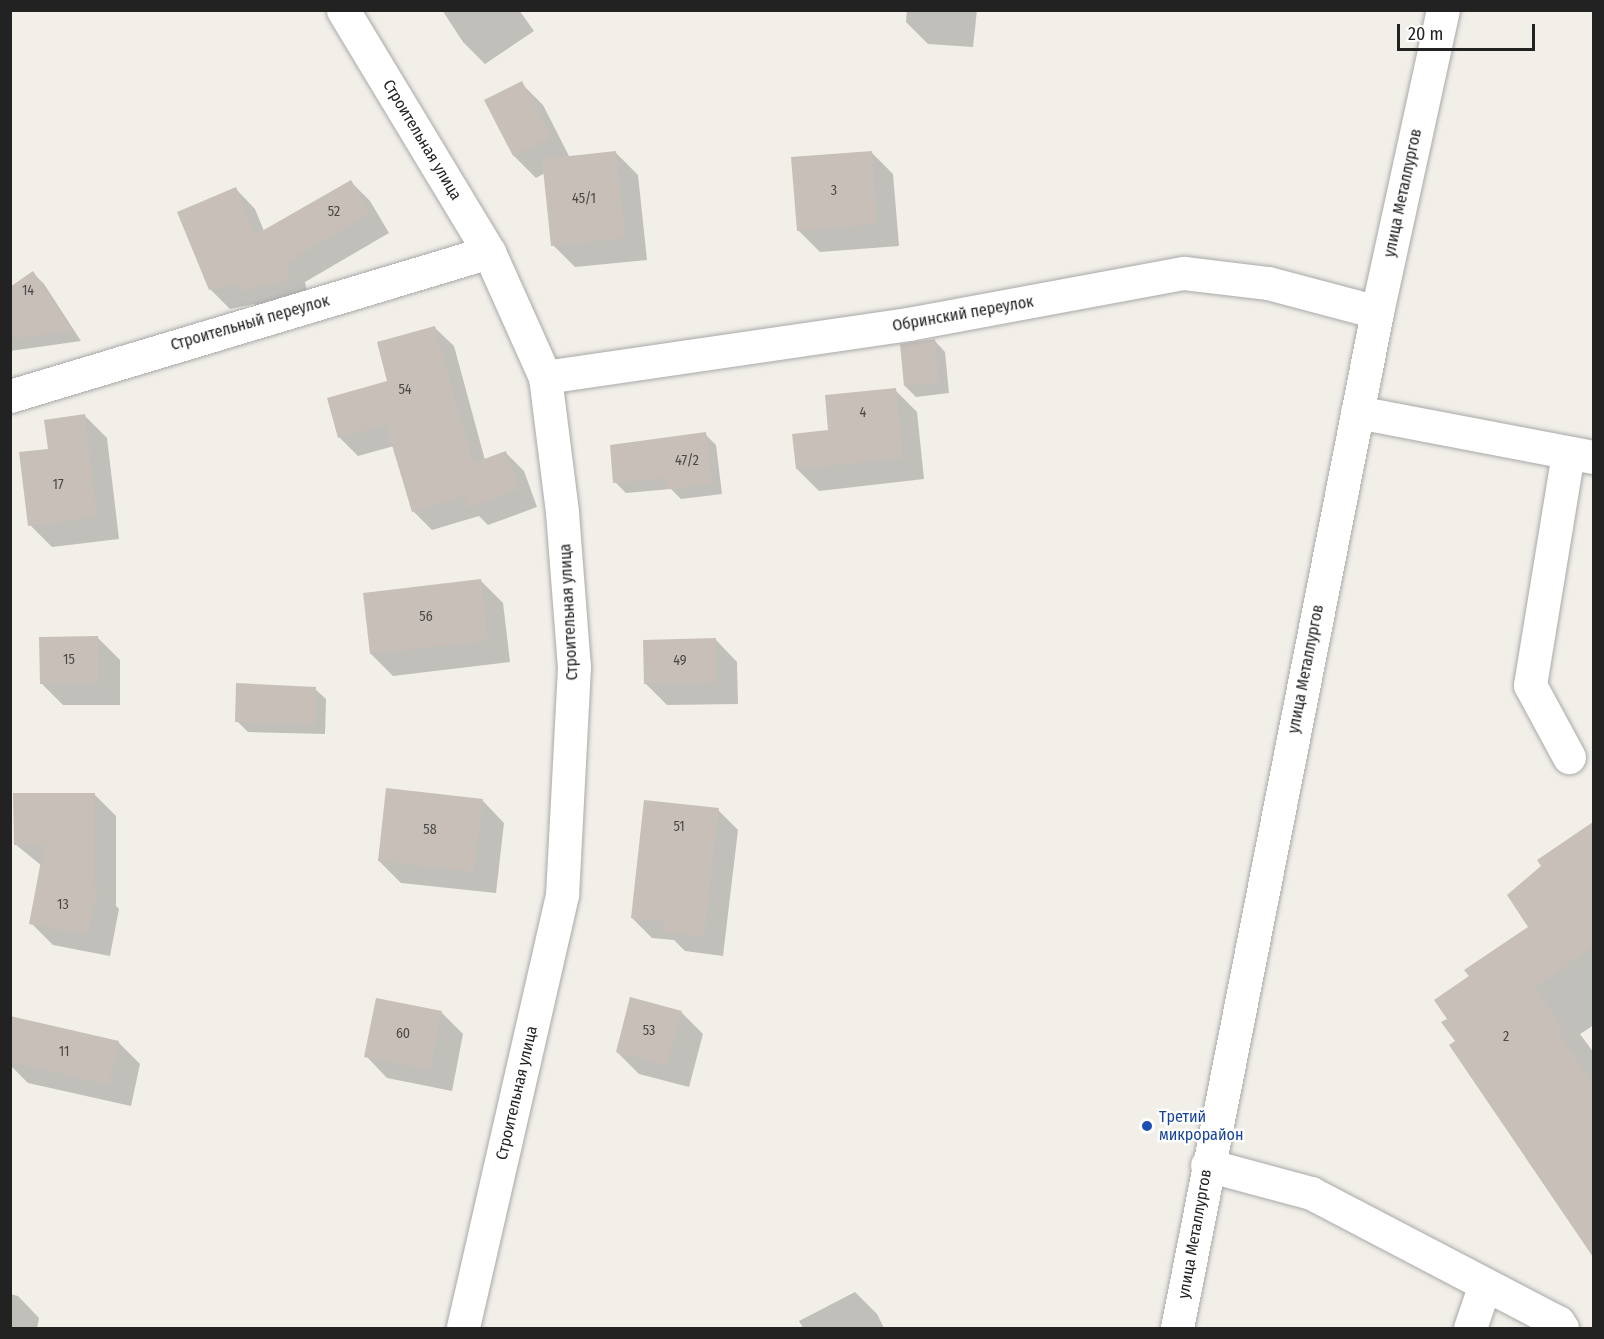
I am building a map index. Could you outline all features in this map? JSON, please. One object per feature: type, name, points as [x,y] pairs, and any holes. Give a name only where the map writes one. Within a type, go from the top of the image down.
[{"type":"street","name":"Строительная улица","points":[[343,10],[489,252],[546,377],[562,512],[574,667],[562,896],[463,1329]]},
{"type":"street","name":"улица Металлургов","points":[[1177,1329],[1207,1165],[1377,312],[1443,10]]},
{"type":"street","name":"Строительный переулок","points":[[10,396],[489,252]]},
{"type":"street","name":"Обринский переулок","points":[[546,377],[908,324],[1184,273],[1268,283],[1377,312]]},
{"type":"street","points":[[1358,412],[1581,455],[1530,686],[1569,757]]},
{"type":"street","points":[[1207,1165],[1311,1193],[1558,1322],[1562,1329]]},
{"type":"street","points":[[1470,1329],[1485,1284]]},
{"type":"building","points":[[522,81],[550,138],[513,156],[484,100]]},
{"type":"building","points":[[616,151],[625,238],[551,246],[542,159]]},
{"type":"building","points":[[872,151],[877,224],[797,231],[791,157]]},
{"type":"building","points":[[351,180],[370,213],[286,263],[290,280],[239,291],[238,284],[209,290],[177,212],[236,187],[255,235]]},
{"type":"building","points":[[33,271],[72,331],[10,339],[10,287]]},
{"type":"building","points":[[435,326],[473,463],[506,451],[519,489],[468,508],[464,496],[412,512],[386,425],[338,438],[327,398],[387,381],[377,342]]},
{"type":"building","points":[[935,339],[939,383],[904,386],[900,344]]},
{"type":"building","points":[[896,388],[903,458],[796,469],[792,434],[828,430],[825,395]]},
{"type":"building","points":[[85,414],[97,517],[28,526],[19,452],[48,449],[44,420]]},
{"type":"building","points":[[706,432],[712,484],[669,489],[667,478],[613,483],[610,445]]},
{"type":"building","points":[[481,579],[488,641],[370,654],[363,593]]},
{"type":"building","points":[[98,636],[99,683],[40,684],[39,637]]},
{"type":"building","points":[[716,638],[717,682],[644,684],[643,640]]},
{"type":"building","points":[[236,683],[316,687],[315,724],[235,722]]},
{"type":"building","points":[[386,788],[483,799],[474,872],[378,861]]},
{"type":"building","points":[[13,793],[95,793],[94,885],[98,886],[88,935],[29,924],[44,845],[14,845]]},
{"type":"building","points":[[644,800],[719,808],[704,937],[664,932],[665,922],[631,918]]},
{"type":"building","points":[[1593,822],[1593,947],[1535,987],[1563,1029],[1558,1032],[1593,1084],[1593,1257],[1449,1045],[1455,1041],[1441,1022],[1447,1019],[1434,1000],[1469,976],[1464,970],[1528,927],[1507,895],[1541,866],[1537,860]]},
{"type":"building","points":[[630,997],[682,1011],[667,1066],[616,1052]]},
{"type":"building","points":[[376,998],[442,1011],[430,1070],[364,1057]]},
{"type":"building","points":[[10,1016],[119,1041],[109,1085],[10,1062]]},
{"type":"place","name":"Третий микрорайон","points":[[1147,1126]]}]
